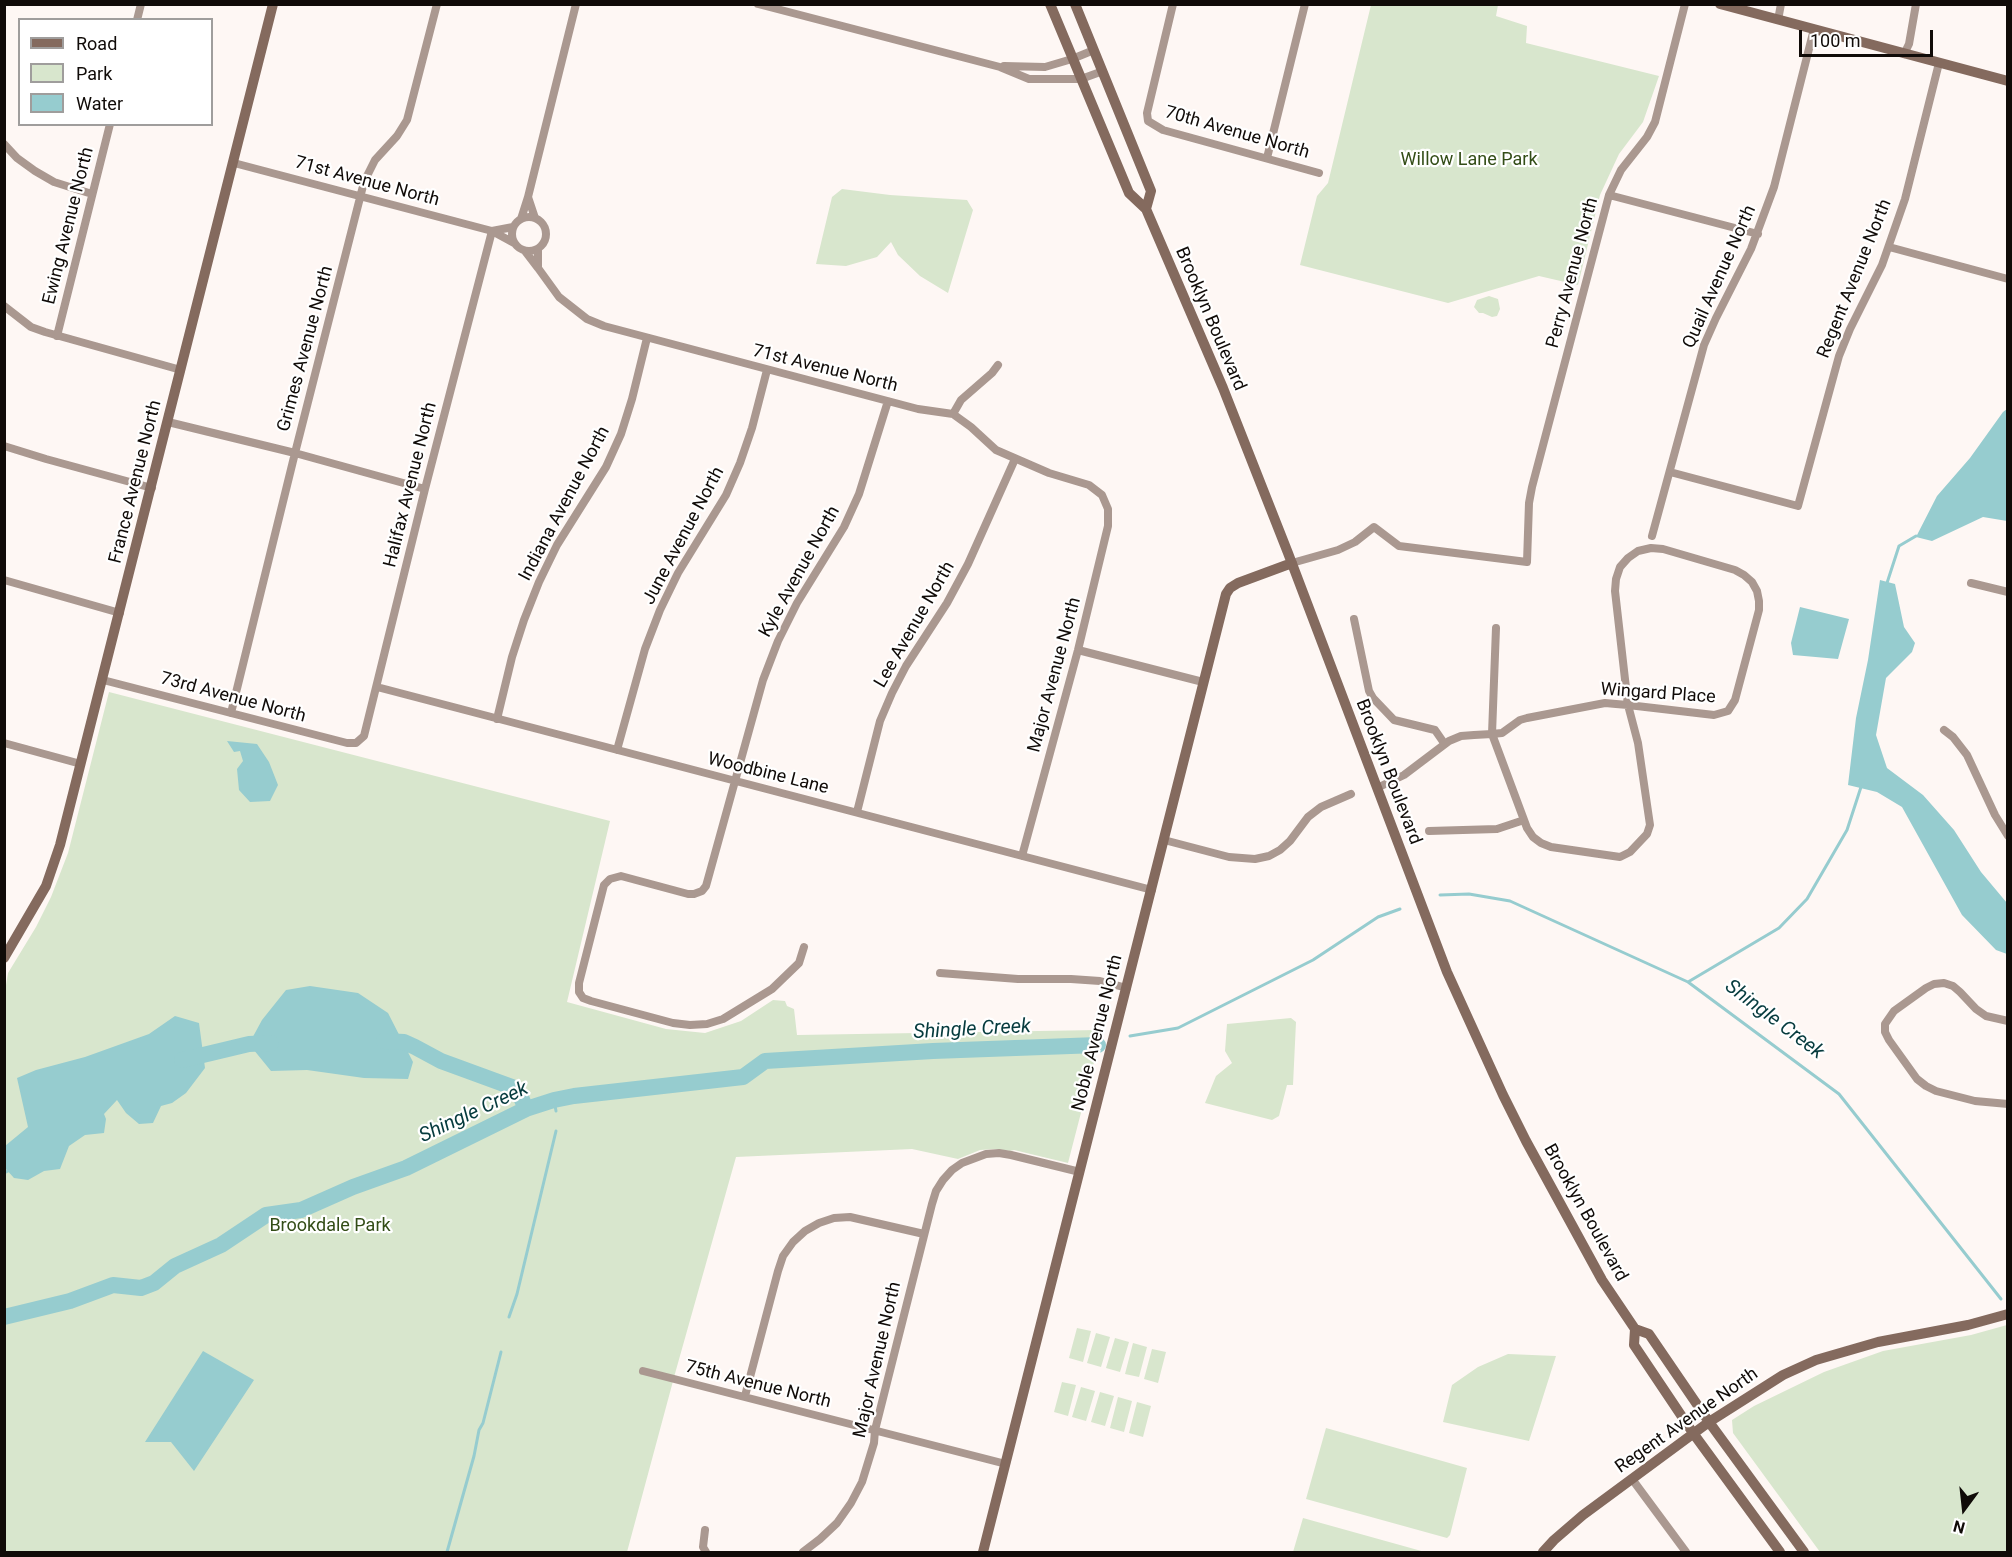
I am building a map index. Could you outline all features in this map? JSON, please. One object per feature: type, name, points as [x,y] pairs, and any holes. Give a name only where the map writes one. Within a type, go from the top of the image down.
[{"type":"street","name":"France Avenue North","points":[[4,958],[46,886],[60,845],[273,4]]},
{"type":"street","name":"Grimes Avenue North","points":[[231,713],[364,183],[375,160],[397,136],[407,120],[437,4]]},
{"type":"street","points":[[538,249],[525,251],[514,243],[511,233],[513,227],[521,219],[528,196],[576,4]]},
{"type":"street","points":[[758,4],[1000,67],[1029,79],[1081,79],[1103,71]]},
{"type":"street","name":"Brooklyn Boulevard","points":[[1050,4],[1129,193],[1146,209],[1223,388],[1447,972],[1503,1095],[1602,1280],[1635,1329],[1649,1334],[1709,1422],[1804,1552]]},
{"type":"street","name":"Brooklyn Boulevard","points":[[1075,4],[1151,191],[1146,209]]},
{"type":"street","name":"70th Avenue North","points":[[1173,4],[1147,113],[1148,122],[1163,130],[1319,172]]},
{"type":"street","points":[[1267,158],[1305,4]]},
{"type":"street","name":"Perry Avenue North","points":[[1292,563],[1338,550],[1354,542],[1374,527],[1399,546],[1527,562],[1532,487],[1609,195],[1621,170],[1647,137],[1655,122],[1685,4]]},
{"type":"street","points":[[1720,4],[2007,81]]},
{"type":"street","points":[[1778,20],[1781,4]]},
{"type":"street","points":[[1904,54],[1909,44],[1916,4]]},
{"type":"street","name":"Quail Avenue North","points":[[1652,536],[1704,345],[1758,234],[1774,186],[1814,30]]},
{"type":"street","points":[[1000,67],[1045,67],[1094,50]]},
{"type":"street","name":"Regent Avenue North","points":[[1670,472],[1798,506],[1839,357],[1889,247],[1905,199],[1940,63]]},
{"type":"street","name":"Ewing Avenue North","points":[[57,336],[109,126]]},
{"type":"street","points":[[4,144],[17,158],[54,182],[92,194]]},
{"type":"street","name":"71st Avenue North","points":[[234,163],[492,231],[514,243]]},
{"type":"street","points":[[1609,195],[1758,234]]},
{"type":"street","points":[[528,196],[535,218]]},
{"type":"street","points":[[521,219],[535,218],[540,221],[545,230],[545,240],[538,249],[538,268]]},
{"type":"street","name":"71st Avenue North","points":[[492,231],[513,227]]},
{"type":"street","name":"Halifax Avenue North","points":[[356,743],[364,736],[492,231]]},
{"type":"street","points":[[1889,247],[2007,279]]},
{"type":"street","name":"71st Avenue North","points":[[525,251],[559,297],[587,319],[604,326],[767,370],[888,401],[953,414],[996,450],[1048,473],[1089,485],[1106,501]]},
{"type":"street","points":[[4,306],[31,327],[181,370]]},
{"type":"street","name":"Indiana Avenue North","points":[[497,719],[512,657],[524,620],[557,545],[606,467],[621,434],[647,338]]},
{"type":"street","points":[[953,414],[961,400],[998,365]]},
{"type":"street","name":"June Avenue North","points":[[617,750],[633,688],[649,639],[678,573],[726,495],[752,428],[767,370]]},
{"type":"street","name":"Kyle Avenue North","points":[[804,947],[799,963],[772,989],[723,1019],[707,1024],[673,1023],[584,998],[579,992],[579,983],[604,885],[610,879],[621,876],[688,894],[702,891],[709,880],[763,680],[797,603],[844,527],[859,495],[888,401]]},
{"type":"street","points":[[168,422],[295,453],[425,489]]},
{"type":"street","points":[[4,446],[152,488]]},
{"type":"street","name":"Lee Avenue North","points":[[857,812],[880,721],[892,693],[968,564],[1015,459]]},
{"type":"street","name":"Major Avenue North","points":[[1022,856],[1108,526],[1106,501]]},
{"type":"street","name":"Wingard Place","points":[[1377,788],[1410,771],[1444,743],[1461,736],[1502,733],[1520,720],[1527,718],[1605,703],[1714,715],[1728,711],[1735,700],[1759,610],[1757,591],[1752,582],[1735,570],[1663,549],[1651,548],[1638,551],[1620,567],[1615,591],[1628,705]]},
{"type":"street","name":"Noble Avenue North","points":[[983,1552],[1152,890],[1220,612],[1230,588],[1292,563]]},
{"type":"street","points":[[4,580],[120,613]]},
{"type":"street","points":[[1971,583],[2007,592]]},
{"type":"street","points":[[1354,619],[1369,691],[1373,698],[1394,720],[1435,730],[1444,743]]},
{"type":"street","points":[[1496,628],[1492,734],[1524,820],[1533,837],[1541,843],[1551,847],[1611,857],[1626,855],[1647,834],[1650,820],[1638,743],[1628,705]]},
{"type":"street","points":[[1077,650],[1203,682]]},
{"type":"street","name":"73rd Avenue North","points":[[103,680],[347,743],[356,743]]},
{"type":"street","name":"Woodbine Lane","points":[[377,687],[1152,890]]},
{"type":"street","points":[[1944,730],[1953,737],[1967,755],[2007,836]]},
{"type":"street","points":[[4,743],[81,764]]},
{"type":"street","points":[[1164,840],[1229,857],[1255,859],[1269,856],[1290,841],[1308,817],[1321,807],[1351,794]]},
{"type":"street","points":[[1429,831],[1497,829],[1524,820]]},
{"type":"street","points":[[940,973],[1018,979],[1100,981],[1127,988]]},
{"type":"street","points":[[2007,1022],[1986,1016],[1953,986],[1944,983],[1926,988],[1894,1011],[1885,1024],[1885,1032],[1889,1040],[1917,1079],[1926,1086],[1936,1091],[1975,1101],[2007,1104]]},
{"type":"street","name":"Major Avenue North","points":[[803,1552],[837,1523],[862,1482],[936,1191],[952,1170],[962,1163],[974,1157],[999,1153],[1080,1172]]},
{"type":"street","points":[[745,1396],[778,1271],[783,1256],[793,1242],[819,1223],[834,1218],[850,1217],[924,1234]]},
{"type":"street","name":"Regent Avenue North","points":[[1543,1552],[1583,1515],[1709,1422],[1783,1375],[1816,1360],[1878,1341],[1968,1325],[2007,1314]]},
{"type":"street","name":"Brooklyn Boulevard","points":[[1635,1329],[1634,1345],[1693,1434],[1780,1552]]},
{"type":"street","name":"75th Avenue North","points":[[643,1371],[1006,1464]]},
{"type":"street","points":[[1632,1479],[1686,1552]]},
{"type":"street","points":[[705,1530],[703,1546],[706,1552]]},
{"type":"green space","name":"Willow Lane Park","points":[[1371,5],[1498,5],[1496,16],[1527,26],[1526,43],[1659,76],[1643,122],[1619,154],[1600,195],[1578,285],[1539,276],[1448,303],[1300,265],[1317,196],[1328,183]]},
{"type":"green space","points":[[842,189],[967,200],[973,210],[948,293],[920,276],[898,255],[891,242],[877,257],[846,266],[816,264],[832,197]]},
{"type":"green space","points":[[1489,296],[1498,299],[1500,309],[1497,316],[1492,317],[1479,313],[1474,307],[1477,300]]},
{"type":"green space","name":"Brookdale Park","points":[[109,692],[610,821],[567,1002],[666,1029],[705,1033],[741,1021],[773,1000],[785,1001],[787,1006],[794,1009],[797,1035],[1099,1030],[1096,1043],[1099,1043],[1068,1163],[1014,1150],[996,1149],[980,1150],[958,1159],[912,1149],[736,1157],[627,1552],[5,1552],[5,991],[8,973],[51,897],[68,853]]},
{"type":"green space","points":[[1291,1018],[1296,1022],[1293,1085],[1287,1085],[1279,1116],[1272,1120],[1205,1103],[1216,1076],[1232,1063],[1225,1051],[1227,1024]]},
{"type":"green space","points":[[2007,1325],[2007,1552],[1820,1552],[1733,1433],[1732,1420],[1754,1406],[1824,1372],[1883,1351],[1971,1335]]},
{"type":"green space","points":[[1077,1328],[1091,1331],[1083,1362],[1069,1358]]},
{"type":"green space","points":[[1096,1333],[1110,1337],[1101,1367],[1087,1363]]},
{"type":"green space","points":[[1115,1338],[1129,1342],[1120,1372],[1106,1368]]},
{"type":"green space","points":[[1133,1343],[1147,1347],[1139,1377],[1125,1374]]},
{"type":"green space","points":[[1152,1349],[1166,1352],[1158,1383],[1144,1379]]},
{"type":"green space","points":[[1508,1354],[1556,1356],[1529,1441],[1443,1422],[1452,1385],[1478,1367]]},
{"type":"green space","points":[[1062,1382],[1076,1385],[1068,1416],[1054,1412]]},
{"type":"green space","points":[[1081,1387],[1095,1391],[1086,1421],[1072,1417]]},
{"type":"green space","points":[[1100,1392],[1114,1396],[1105,1426],[1091,1422]]},
{"type":"green space","points":[[1118,1397],[1132,1401],[1124,1432],[1110,1428]]},
{"type":"green space","points":[[1137,1402],[1151,1406],[1143,1437],[1129,1433]]},
{"type":"green space","points":[[1326,1428],[1467,1468],[1450,1535],[1447,1538],[1306,1499]]},
{"type":"green space","points":[[1303,1518],[1425,1552],[1293,1552]]},
{"type":"water","points":[[2007,409],[2007,521],[1983,517],[1932,541],[1916,537],[1937,496],[1970,458]]},
{"type":"water","points":[[1880,580],[1895,584],[1904,627],[1915,643],[1912,652],[1886,678],[1876,735],[1887,768],[1923,795],[1954,830],[1981,872],[2007,903],[2007,954],[1996,950],[1962,915],[1902,807],[1877,792],[1848,785],[1856,718],[1868,660]]},
{"type":"water","points":[[1800,607],[1849,619],[1838,659],[1793,655],[1791,643]]},
{"type":"water","points":[[227,741],[257,744],[269,762],[278,785],[270,801],[250,802],[239,790],[237,769],[243,761],[240,751],[234,752]]},
{"type":"water","points":[[310,986],[358,993],[388,1013],[413,1062],[408,1079],[364,1078],[307,1070],[271,1071],[249,1044],[262,1020],[286,990]]},
{"type":"water","points":[[175,1016],[199,1023],[205,1068],[186,1093],[172,1103],[161,1106],[153,1123],[139,1124],[126,1113],[117,1100],[104,1114],[106,1119],[104,1133],[85,1135],[69,1146],[60,1169],[44,1171],[28,1180],[14,1178],[5,1168],[5,1146],[28,1127],[17,1078],[149,1034]]},
{"type":"water","points":[[203,1351],[254,1380],[194,1471],[171,1442],[145,1442]]},
{"type":"waterway","points":[[1887,583],[1899,546],[1916,536]]},
{"type":"waterway","points":[[1688,982],[1779,928],[1807,899],[1847,830],[1861,787]]},
{"type":"waterway","name":"Shingle Creek","points":[[1440,895],[1469,894],[1510,901],[1688,982],[1839,1094],[2001,1299]]},
{"type":"waterway","name":"Shingle Creek","points":[[1130,1036],[1178,1028],[1313,960],[1378,917],[1400,909]]},
{"type":"waterway","points":[[384,1041],[404,1042],[441,1061],[512,1087],[520,1095],[526,1109]]},
{"type":"waterway","points":[[182,1060],[249,1044],[271,1043]]},
{"type":"waterway","name":"Shingle Creek","points":[[4,1317],[70,1301],[113,1285],[141,1288],[154,1283],[175,1266],[221,1245],[266,1215],[301,1210],[353,1187],[406,1168],[526,1109],[554,1100],[743,1077],[765,1061],[933,1051],[1098,1045]]},
{"type":"waterway","points":[[554,1100],[556,1111]]},
{"type":"waterway","points":[[509,1317],[517,1294],[556,1131]]},
{"type":"waterway","points":[[4,1173],[8,1171]]},
{"type":"waterway","points":[[447,1552],[501,1352]]}]
